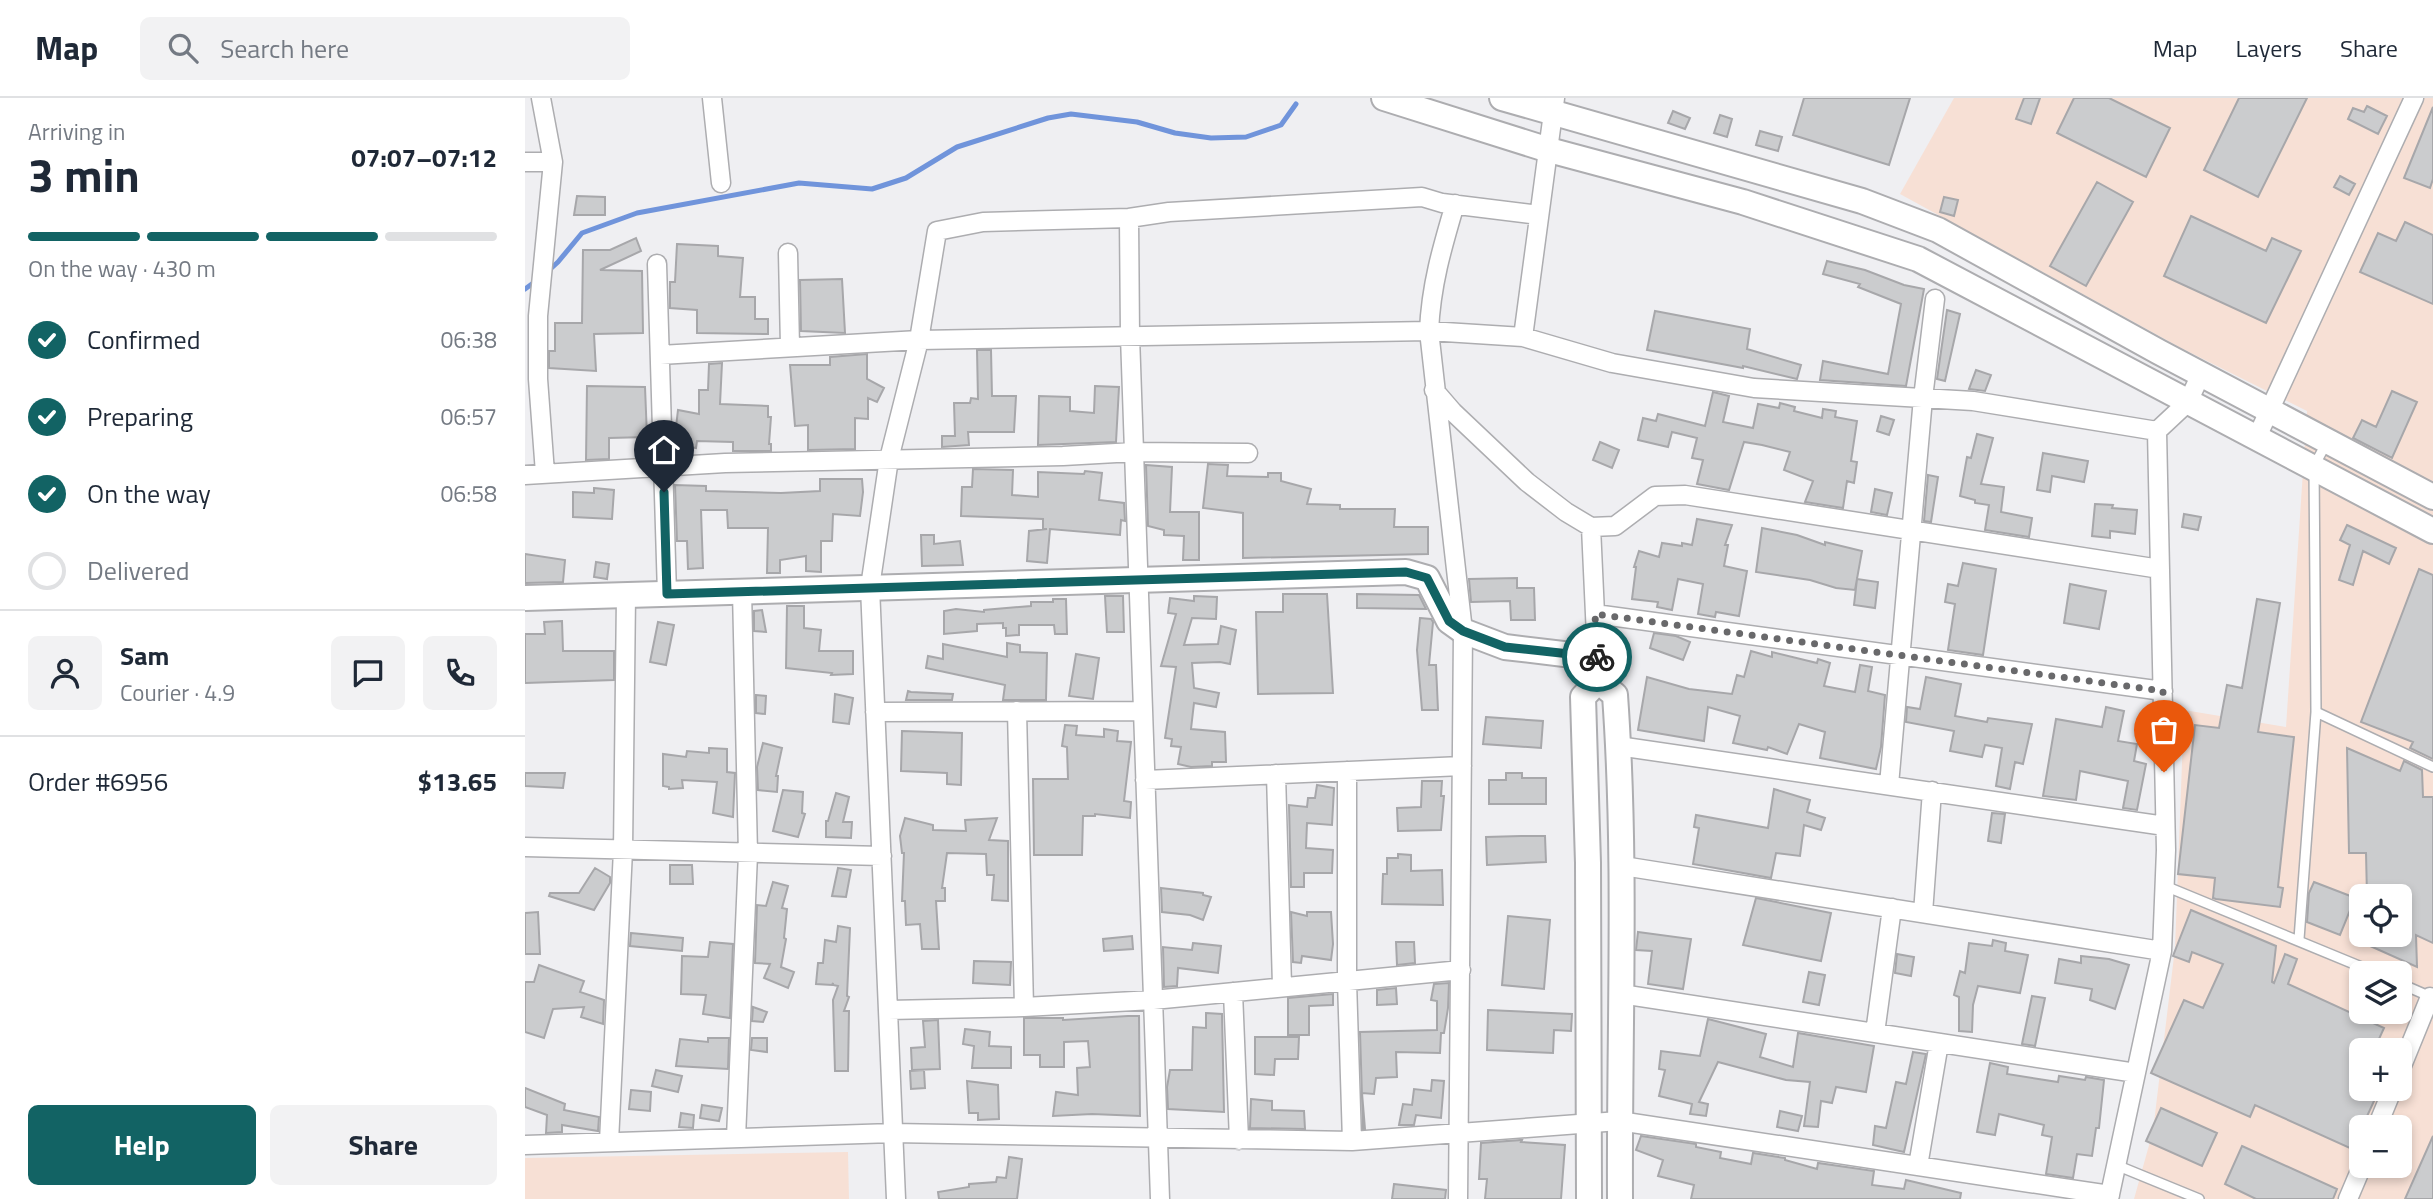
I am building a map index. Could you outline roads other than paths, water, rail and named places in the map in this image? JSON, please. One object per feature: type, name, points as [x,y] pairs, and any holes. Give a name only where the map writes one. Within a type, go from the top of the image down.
[{"type":"street","points":[[541,98],[553,162],[540,303],[538,379],[545,473]]},
{"type":"street","points":[[712,98],[721,183]]},
{"type":"street","points":[[1384,98],[1549,150],[1743,202],[1918,259],[2433,531]]},
{"type":"street","points":[[1502,98],[1555,106],[1653,140],[1861,201],[1938,230],[2433,497]]},
{"type":"street","points":[[2257,437],[2414,98]]},
{"type":"street","points":[[1523,337],[1555,106]]},
{"type":"street","points":[[525,162],[553,162]]},
{"type":"street","points":[[896,1199],[870,587],[889,459],[919,340],[937,231],[983,222],[1129,218],[1168,212],[1422,197],[1441,203],[1539,215]]},
{"type":"street","points":[[1455,204],[1436,271],[1429,331],[1463,631],[1458,1199]]},
{"type":"street","points":[[1129,218],[1130,336],[1160,1199]]},
{"type":"street","points":[[788,253],[790,347]]},
{"type":"street","points":[[657,264],[667,594]]},
{"type":"street","points":[[1889,785],[1923,398],[1935,299]]},
{"type":"street","points":[[660,355],[919,340],[1429,331],[1523,337],[1612,363],[1754,388],[1973,401],[2157,431]]},
{"type":"street","points":[[525,1145],[893,1133],[1352,1141],[1619,1121],[2109,1197],[2162,951],[2165,825],[2157,431],[2188,402],[2201,374]]},
{"type":"street","points":[[1434,390],[1527,482],[1566,512],[1591,527],[1615,526],[1655,496],[1685,495],[2160,569]]},
{"type":"street","points":[[525,475],[663,466],[889,459],[1134,452],[1248,453]]},
{"type":"street","points":[[1591,527],[1598,669],[1615,695],[1618,746],[1623,866],[1620,1199]]},
{"type":"street","points":[[525,598],[1406,572],[1427,578],[1449,621],[1463,631],[1505,647],[1598,669]]},
{"type":"street","points":[[736,1138],[748,854],[742,592]]},
{"type":"street","points":[[609,1142],[622,850],[626,595]]},
{"type":"street","points":[[1595,614],[2163,691]]},
{"type":"street","points":[[1589,1199],[1588,863],[1583,697],[1598,669]]},
{"type":"street","points":[[1017,711],[1024,1007]]},
{"type":"street","points":[[876,712],[1143,711]]},
{"type":"street","points":[[1618,746],[2165,825]]},
{"type":"street","points":[[1145,780],[1462,766]]},
{"type":"street","points":[[1346,771],[1347,981],[1352,1141]]},
{"type":"street","points":[[1276,775],[1282,986]]},
{"type":"street","points":[[1923,913],[1931,791]]},
{"type":"street","points":[[525,847],[881,856]]},
{"type":"street","points":[[1623,866],[2162,951]]},
{"type":"street","points":[[1875,1033],[1892,908]]},
{"type":"street","points":[[888,1010],[1024,1007],[1153,1000],[1461,970]]},
{"type":"street","points":[[1233,992],[1239,1140]]},
{"type":"street","points":[[1621,994],[2136,1073]]},
{"type":"street","points":[[2412,1043],[2432,997]]},
{"type":"street","points":[[1918,1166],[1939,1043]]},
{"type":"street","points":[[2348,1199],[2357,1178]]},
{"type":"lane","points":[[2299,939],[2316,712],[2314,466],[2327,441]]},
{"type":"lane","points":[[2316,712],[2433,767]]},
{"type":"lane","points":[[2165,886],[2349,961]]},
{"type":"lane","points":[[2412,989],[2432,997]]},
{"type":"lane","points":[[2116,1164],[2199,1199]]},
{"type":"waterway","points":[[546,273],[582,233],[637,213],[799,183],[872,189],[906,178],[957,147],[1048,118],[1071,114],[1137,122],[1175,133],[1211,138],[1246,137],[1281,125],[1296,104]]},
{"type":"waterway","points":[[525,289],[536,281]]}]
